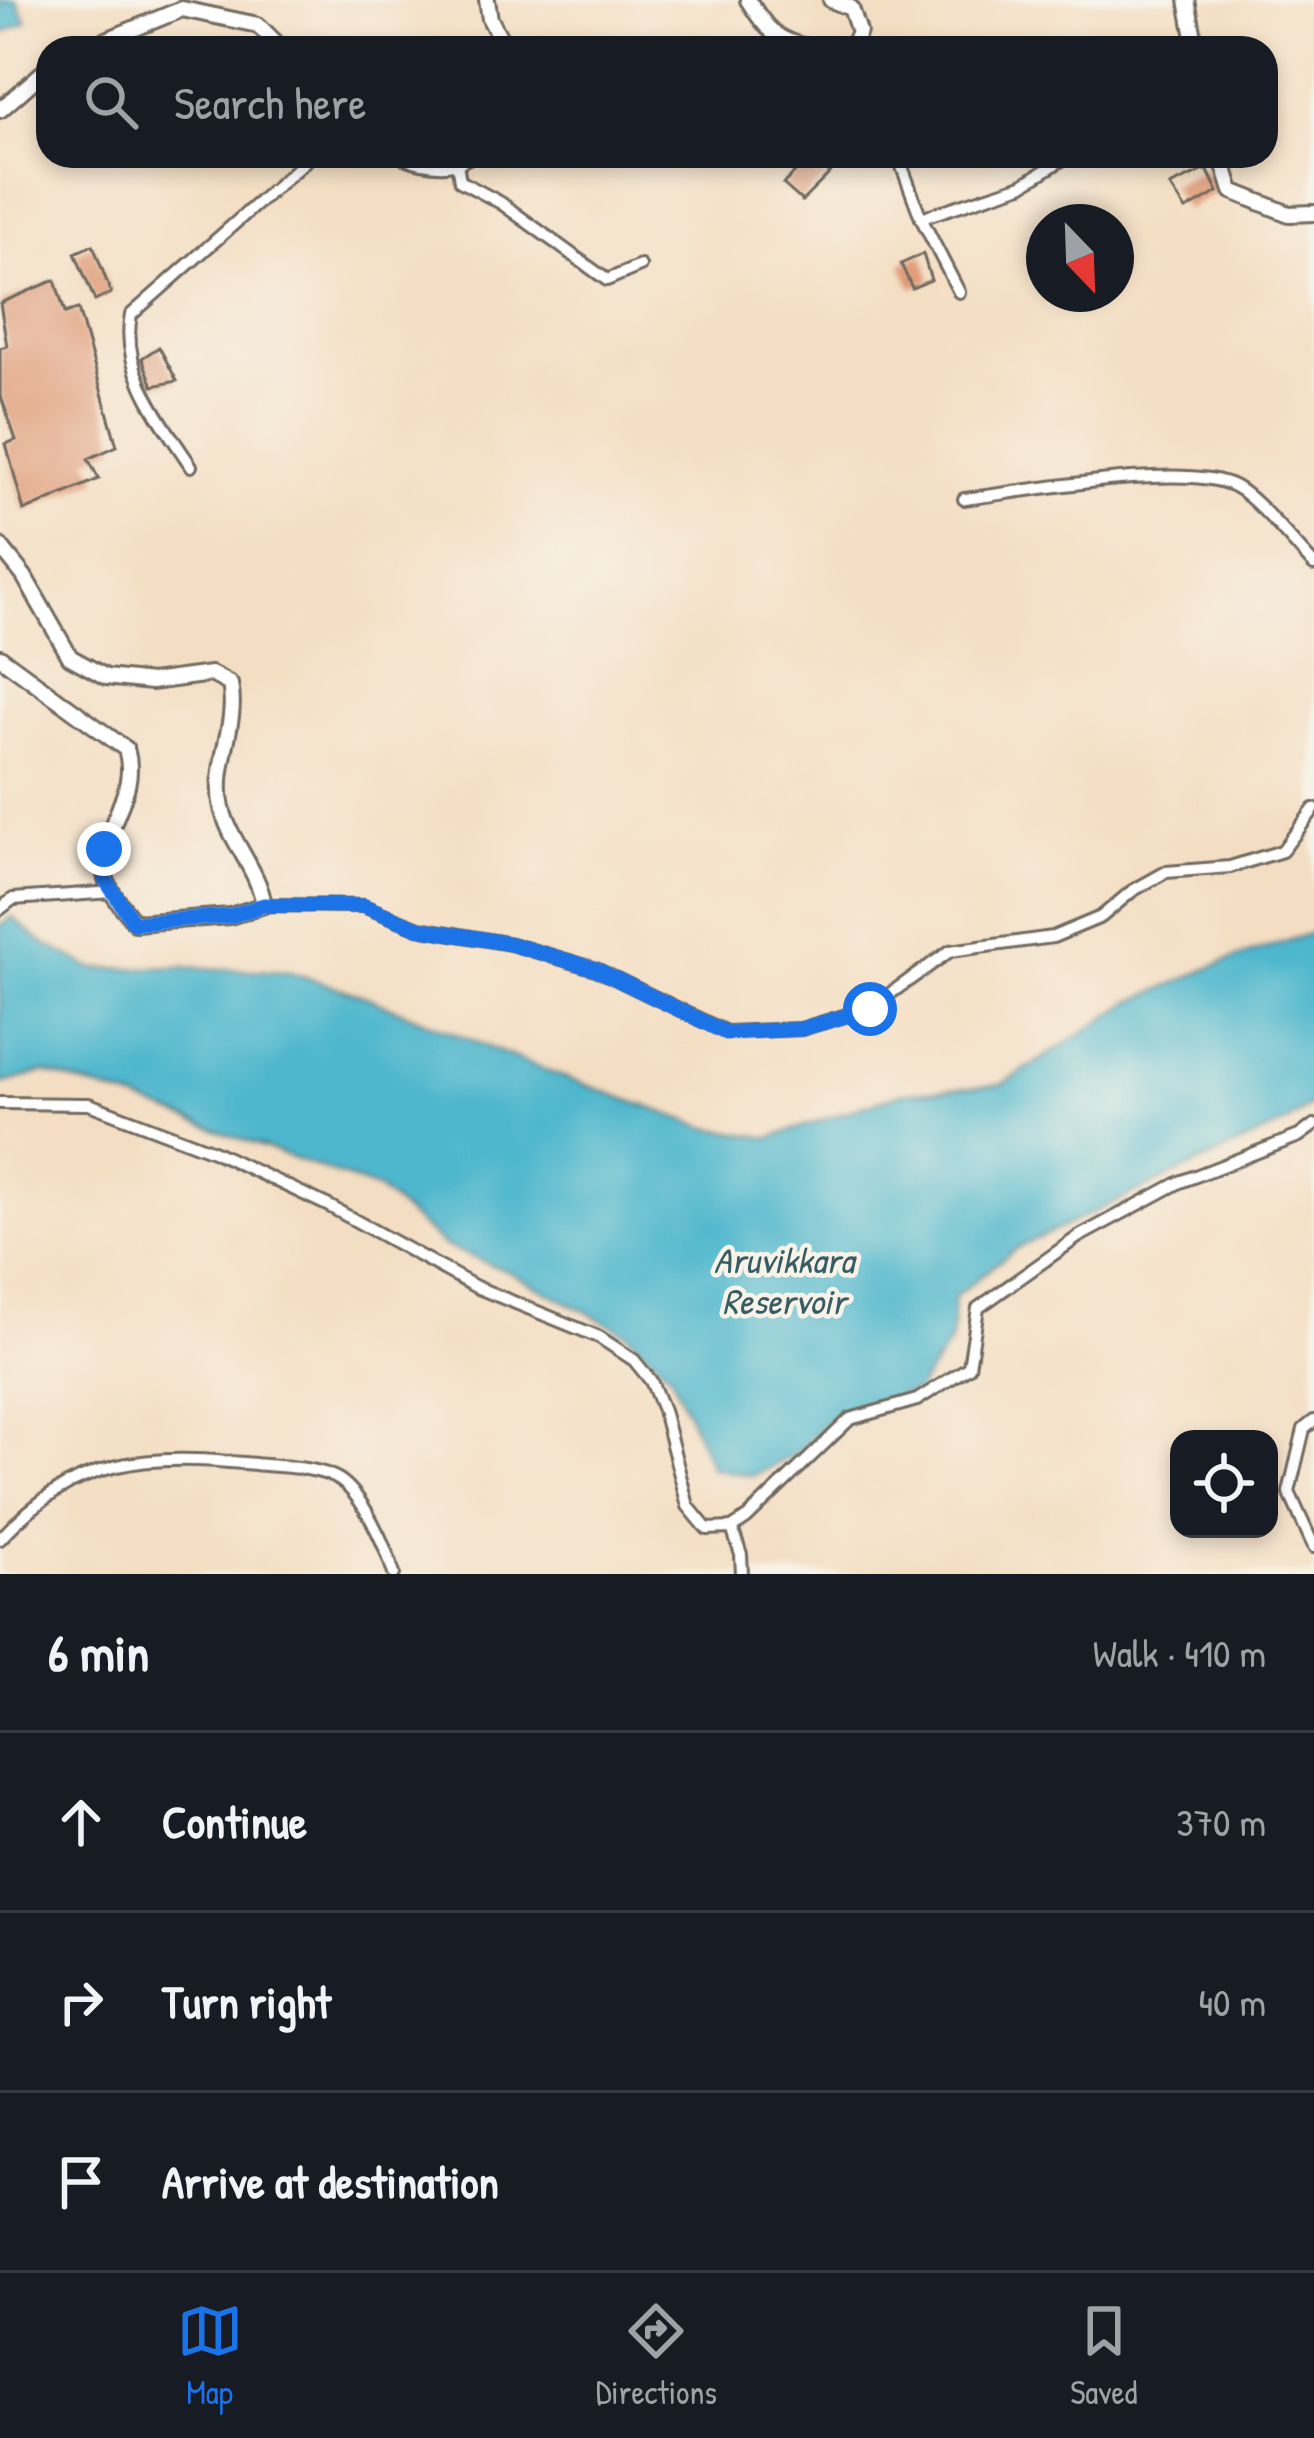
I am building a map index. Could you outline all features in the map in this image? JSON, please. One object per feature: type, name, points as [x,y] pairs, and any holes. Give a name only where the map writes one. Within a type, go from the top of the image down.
[{"type":"street","points":[[487,0],[499,36]]},
{"type":"street","points":[[748,0],[776,36]]},
{"type":"street","points":[[831,0],[851,8],[857,36]]},
{"type":"street","points":[[1187,0],[1194,36]]},
{"type":"street","points":[[117,36],[182,9],[258,25],[269,36]]},
{"type":"street","points":[[0,110],[36,78]]},
{"type":"street","points":[[191,466],[143,392],[128,334],[131,315],[297,168]]},
{"type":"street","points":[[461,168],[460,181],[501,203],[607,280],[640,266]]},
{"type":"street","points":[[902,168],[921,218],[959,292]]},
{"type":"street","points":[[921,218],[1022,185],[1049,168]]},
{"type":"street","points":[[1225,168],[1232,191],[1289,214],[1314,213]]},
{"type":"street","points":[[964,499],[1154,476],[1215,479],[1237,486],[1314,565]]},
{"type":"street","points":[[0,546],[24,576],[70,657],[106,677],[151,682],[211,674],[230,684],[235,704],[221,766],[222,808],[260,884],[264,905]]},
{"type":"street","points":[[0,657],[127,749],[133,771],[104,849],[105,879],[134,923],[230,916],[264,905],[364,906],[418,928],[511,944],[596,969],[726,1033],[801,1029],[870,1009],[950,951],[1053,938],[1101,917],[1132,891],[1166,872],[1230,867],[1282,851],[1314,809]]},
{"type":"street","points":[[0,909],[13,898],[113,892]]},
{"type":"street","points":[[0,1103],[89,1104],[213,1151],[329,1206],[476,1287],[599,1337],[634,1360],[651,1381],[688,1506],[707,1529],[732,1528],[777,1493],[850,1419],[917,1400],[969,1367],[978,1308],[1078,1237],[1180,1182],[1299,1136],[1314,1125]]},
{"type":"street","points":[[1314,1421],[1304,1429],[1289,1492],[1314,1547]]},
{"type":"street","points":[[0,1539],[51,1491],[90,1473],[142,1460],[196,1459],[294,1468],[338,1479],[382,1536],[394,1574]]},
{"type":"street","points":[[732,1528],[742,1574]]},
{"type":"water","points":[[0,0],[16,0],[27,21],[0,35]]},
{"type":"water","name":"Aruvikkara Reservoir","points":[[12,917],[40,941],[93,969],[290,972],[708,1128],[770,1138],[901,1093],[1001,1085],[1131,1002],[1224,962],[1314,932],[1314,1103],[1286,1123],[1015,1249],[954,1297],[951,1341],[916,1391],[837,1412],[795,1454],[753,1476],[711,1468],[671,1375],[627,1333],[509,1272],[445,1246],[377,1189],[141,1102],[45,1072],[0,1084],[0,926]]},
{"type":"building","points":[[800,168],[835,168],[802,201],[783,184]]},
{"type":"building","points":[[1207,169],[1218,192],[1186,210],[1170,186]]},
{"type":"building","points":[[93,245],[111,293],[95,301],[75,253]]},
{"type":"building","points":[[923,254],[931,280],[912,288],[901,264]]},
{"type":"building","points":[[55,280],[65,313],[78,309],[117,446],[88,459],[99,479],[24,511],[6,444],[16,440],[0,394],[0,348],[7,346],[0,303]]},
{"type":"building","points":[[159,347],[177,381],[153,386],[142,358]]},
{"type":"route","points":[[104,849],[105,879],[134,923],[230,916],[264,905],[364,906],[418,928],[511,944],[596,969],[726,1033],[801,1029],[870,1009]]}]
